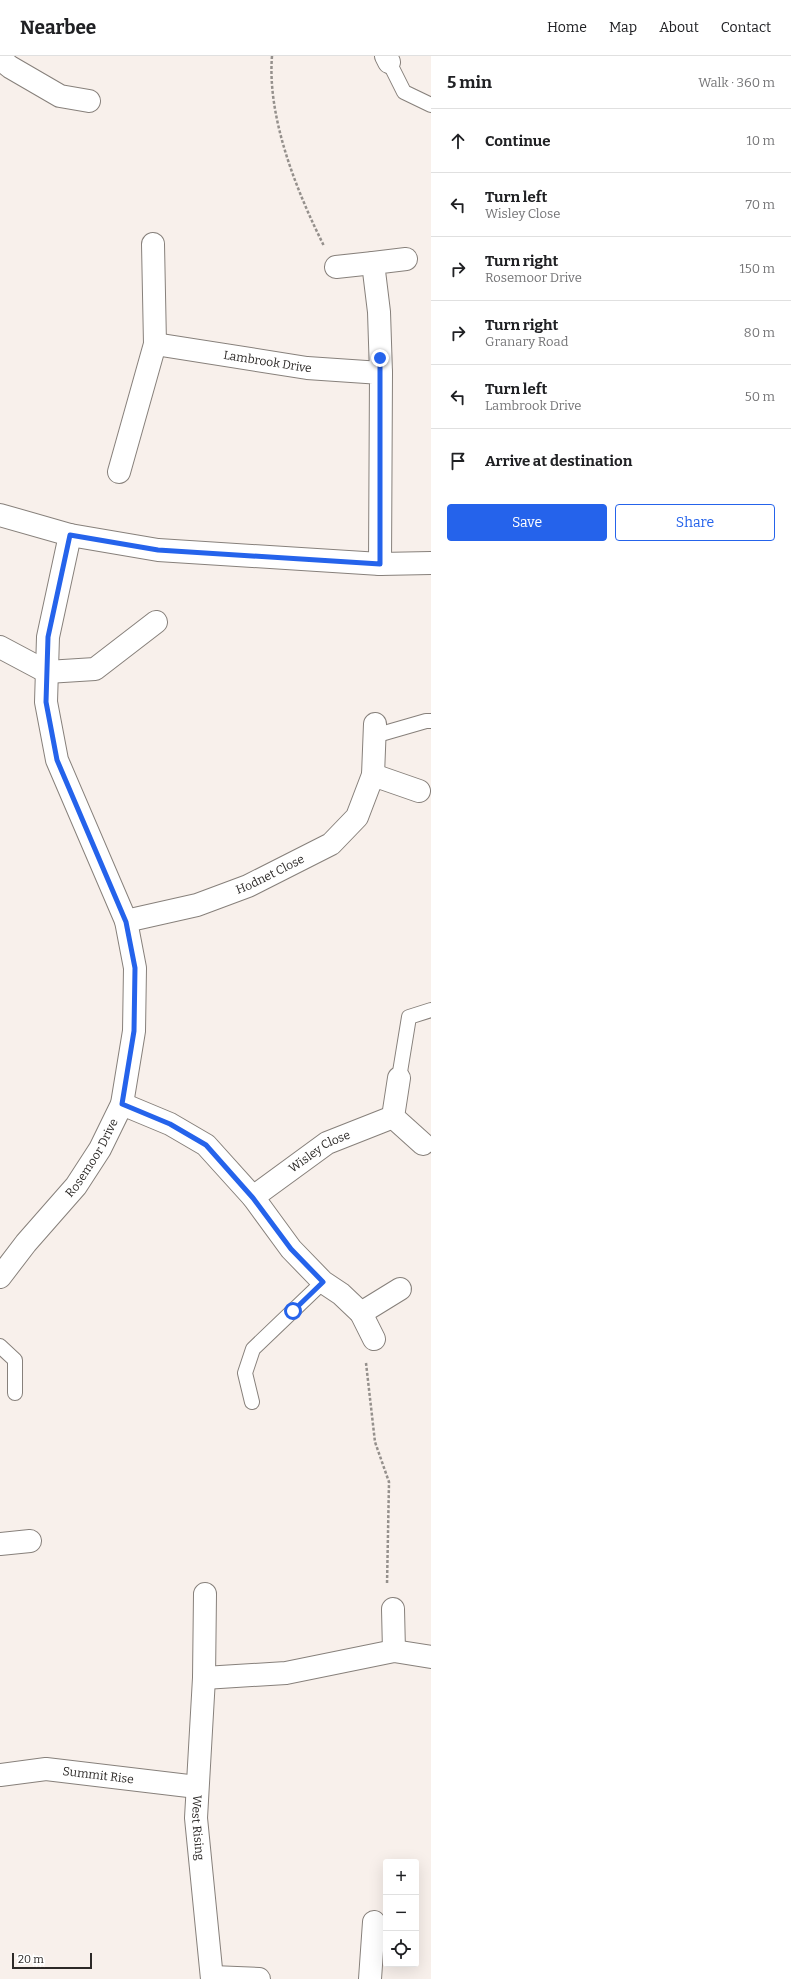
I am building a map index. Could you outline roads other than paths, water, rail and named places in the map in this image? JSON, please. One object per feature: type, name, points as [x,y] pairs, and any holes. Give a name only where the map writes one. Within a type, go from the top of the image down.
[{"type":"street","points":[[0,58],[10,67],[60,96],[89,101]]},
{"type":"street","points":[[119,472],[155,344],[153,244]]},
{"type":"street","points":[[336,267],[406,259]]},
{"type":"street","points":[[373,263],[379,312],[381,373],[380,564]]},
{"type":"street","name":"Lambrook Drive","points":[[155,344],[306,368],[381,373]]},
{"type":"street","points":[[0,515],[70,535],[158,550],[380,564],[431,563]]},
{"type":"street","name":"Rosemoor Drive","points":[[0,1277],[26,1243],[76,1186],[100,1149],[122,1104],[134,1031],[135,968],[126,922],[57,760],[46,702],[48,637],[70,535]]},
{"type":"street","points":[[0,647],[47,672],[95,668],[156,622]]},
{"type":"street","name":"Hodnet Close","points":[[126,922],[197,905],[248,886],[331,844],[357,817],[373,775],[374,730]]},
{"type":"street","points":[[373,775],[419,791]]},
{"type":"street","points":[[400,1078],[393,1117],[423,1144]]},
{"type":"street","points":[[122,1104],[170,1124],[206,1145],[253,1198],[291,1249],[323,1282],[341,1294],[360,1313],[374,1339]]},
{"type":"street","name":"Wisley Close","points":[[253,1198],[327,1143],[393,1117]]},
{"type":"street","points":[[360,1313],[400,1289]]},
{"type":"street","points":[[0,1544],[30,1541]]},
{"type":"street","name":"West Rising","points":[[205,1594],[204,1678],[196,1818],[212,1978],[259,1979]]},
{"type":"street","points":[[393,1609],[394,1651]]},
{"type":"street","points":[[204,1678],[286,1673],[394,1651],[431,1657]]},
{"type":"street","name":"Summit Rise","points":[[0,1775],[46,1769],[197,1787]]},
{"type":"street","points":[[370,1979],[374,1922]]},
{"type":"lane","points":[[387,59],[404,92],[431,105]]},
{"type":"lane","points":[[374,730],[431,721]]},
{"type":"lane","points":[[400,1078],[409,1017],[431,1010]]},
{"type":"lane","points":[[252,1402],[245,1373],[253,1349],[323,1282]]},
{"type":"lane","points":[[0,1346],[15,1360],[15,1393]]}]
